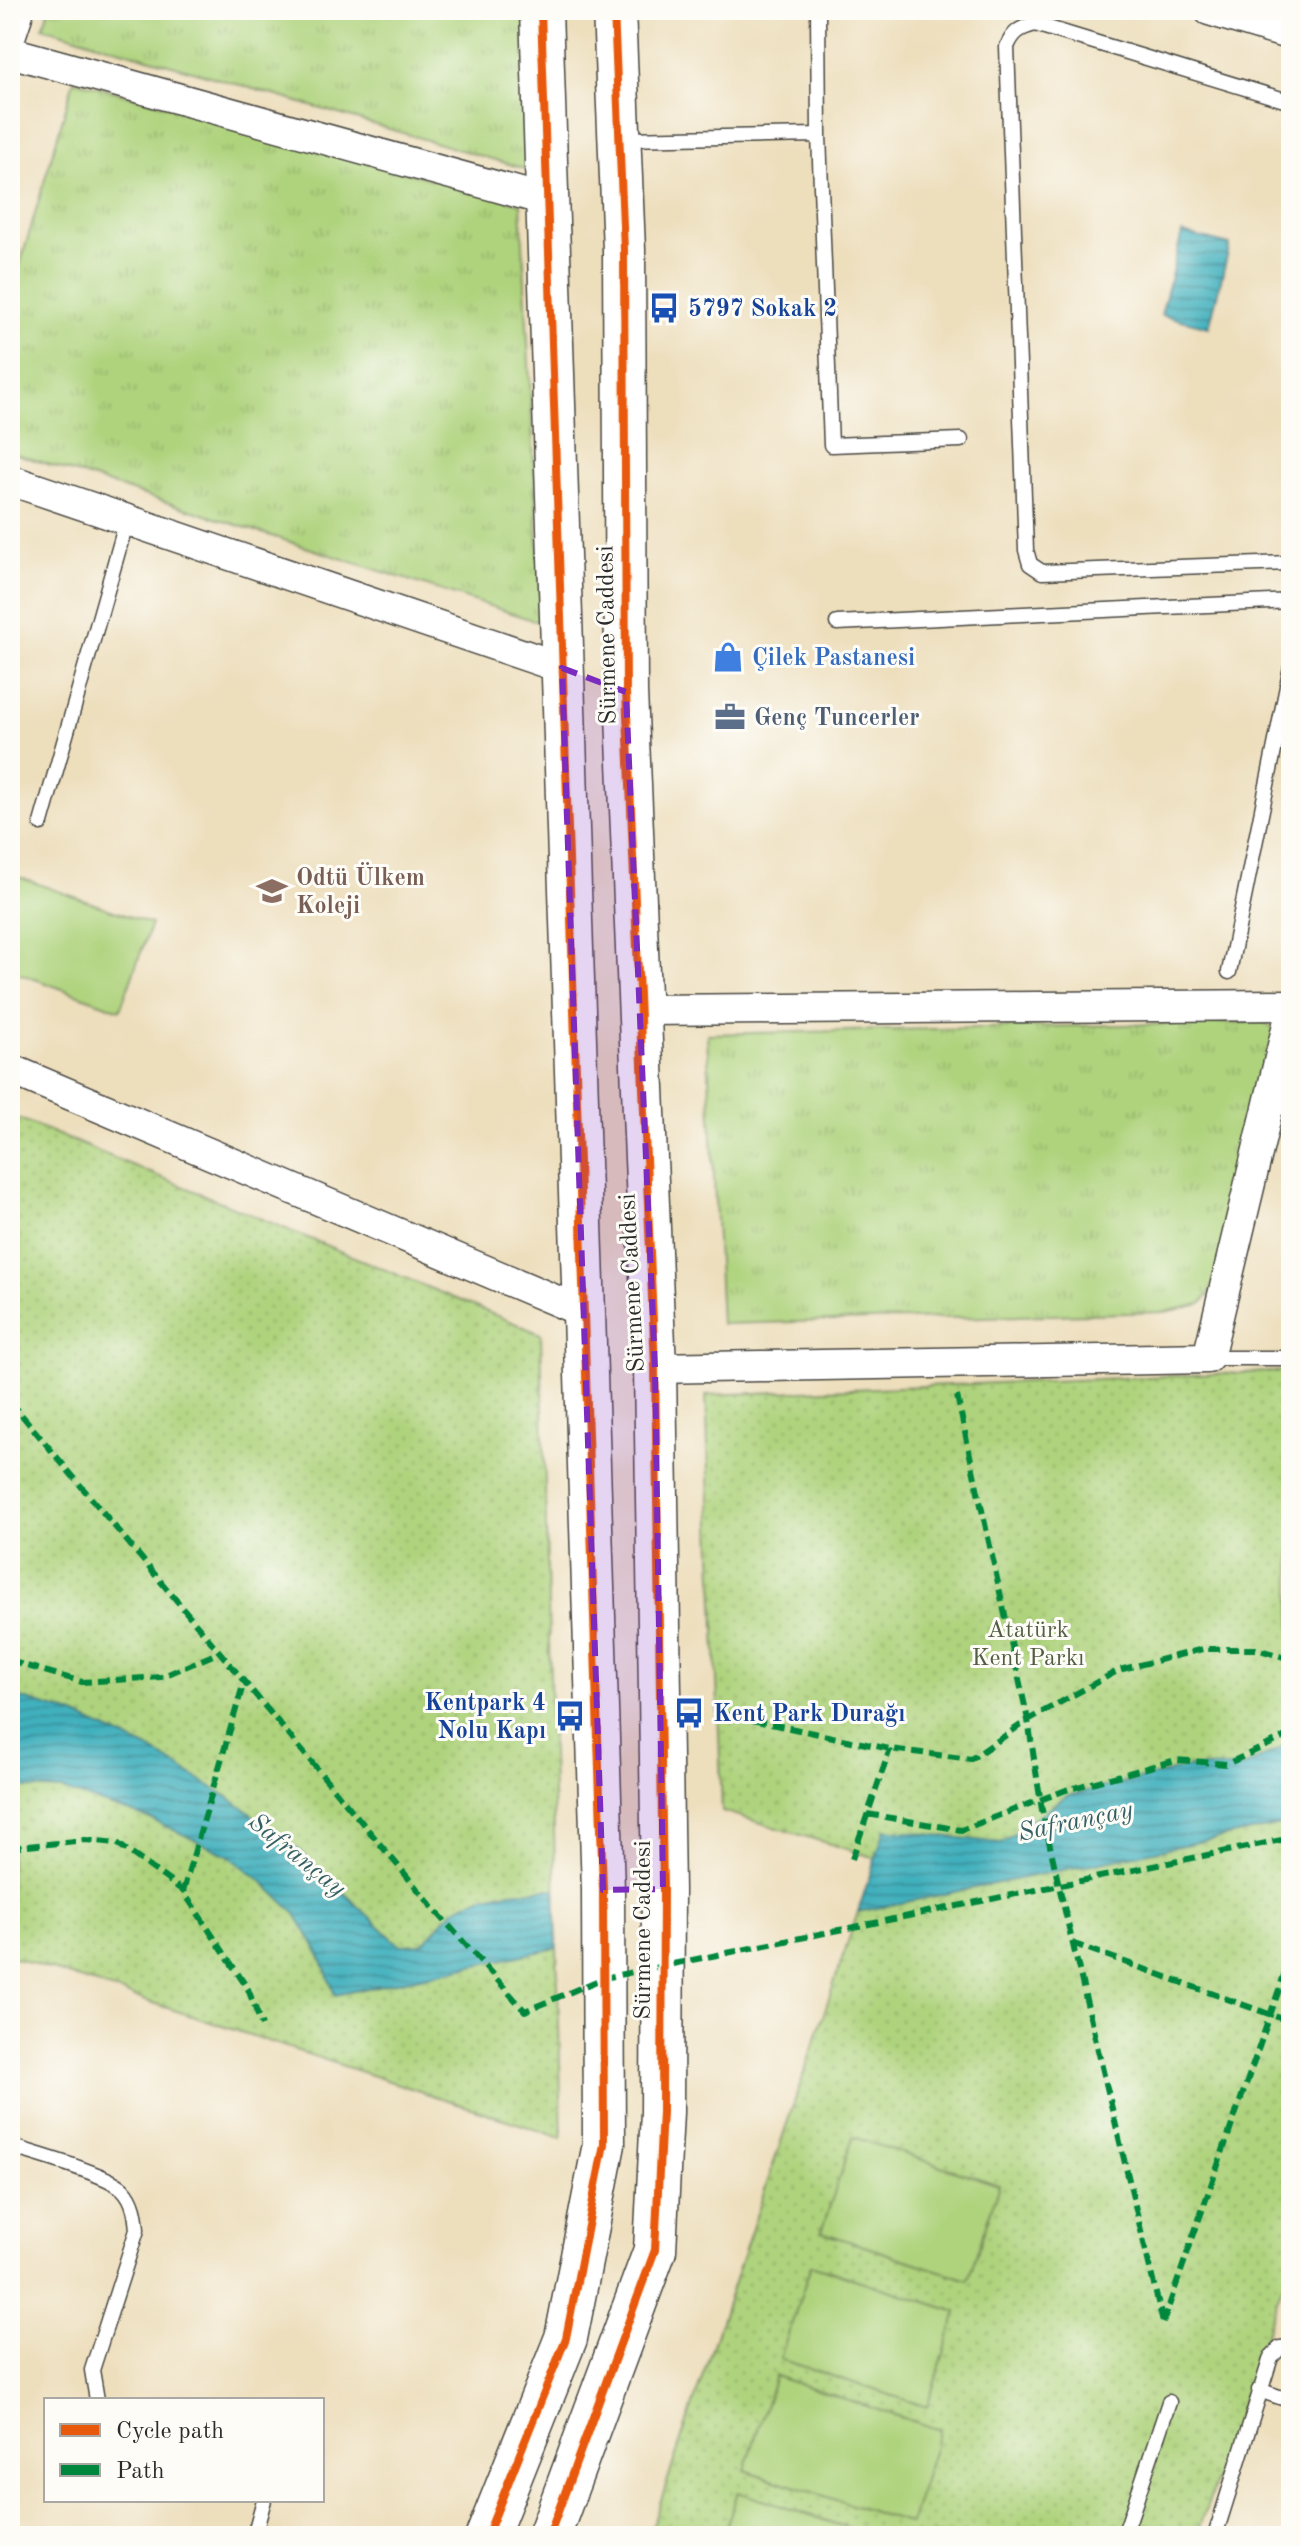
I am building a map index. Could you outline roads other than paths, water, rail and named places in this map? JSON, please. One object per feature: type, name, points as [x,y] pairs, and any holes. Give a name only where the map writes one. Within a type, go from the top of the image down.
[{"type":"main road","name":"Sürmene Caddesi","points":[[487,2536],[566,2338],[604,2144],[603,1890],[541,10]]},
{"type":"main road","name":"Sürmene Caddesi","points":[[549,2536],[655,2250],[662,2112],[663,1889],[655,1368],[626,692],[624,250],[614,10]]},
{"type":"main road","points":[[562,668],[626,692]]},
{"type":"main road","points":[[583,1303],[651,1292]]},
{"type":"main road","points":[[603,1890],[663,1889]]},
{"type":"street","points":[[10,37],[19,10]]},
{"type":"street","points":[[1209,10],[1291,35]]},
{"type":"street","points":[[10,52],[549,201]]},
{"type":"street","points":[[10,480],[562,668]]},
{"type":"street","points":[[640,1010],[1291,1005]]},
{"type":"street","points":[[655,1368],[1208,1358],[1281,1107],[1291,1012]]},
{"type":"street","points":[[10,1069],[583,1303]]},
{"type":"lane","points":[[818,10],[819,135],[831,445],[961,440]]},
{"type":"lane","points":[[1291,102],[1035,24],[1021,28],[1011,36],[1007,47],[1017,361],[1026,550],[1030,564],[1042,572],[1291,563]]},
{"type":"lane","points":[[619,139],[819,135]]},
{"type":"lane","points":[[41,823],[127,520]]},
{"type":"lane","points":[[837,623],[1291,601]]},
{"type":"lane","points":[[1229,972],[1291,667]]},
{"type":"lane","points":[[1208,1358],[1291,1358]]},
{"type":"lane","points":[[10,2146],[109,2180],[124,2189],[135,2209],[137,2230],[92,2370],[97,2398]]},
{"type":"lane","points":[[1215,2536],[1271,2357],[1280,2348],[1291,2347]]},
{"type":"lane","points":[[1259,2390],[1291,2401]]},
{"type":"lane","points":[[1124,2536],[1169,2402]]},
{"type":"lane","points":[[254,2536],[263,2502]]},
{"type":"water","points":[[1182,233],[1230,245],[1209,327],[1161,315]]},
{"type":"water","name":"Safrançay","points":[[10,1695],[70,1713],[149,1749],[227,1796],[299,1850],[402,1945],[421,1944],[452,1912],[468,1902],[505,1892],[555,1889],[557,1948],[335,1995],[319,1953],[296,1914],[263,1882],[228,1855],[148,1818],[62,1790],[10,1787]]},
{"type":"water","name":"Safrançay","points":[[1291,1743],[1291,1823],[858,1912],[885,1829],[1001,1843],[1066,1796],[1189,1767],[1241,1768]]},
{"type":"place","name":"5797 Sokak 2","points":[[664,308]]},
{"type":"place","name":"Çilek Pastanesi","points":[[728,657]]},
{"type":"place","name":"Genç Tuncerler","points":[[730,717]]},
{"type":"place","name":"Odtü Ülkem Koleji","points":[[272,891]]},
{"type":"place","name":"Kent Park Durağı","points":[[689,1713]]},
{"type":"place","name":"Kentpark 4 Nolu Kapı","points":[[570,1716]]},
{"type":"park label","name":"Atatürk Kent Parkı","points":[[1028,1643]]}]
